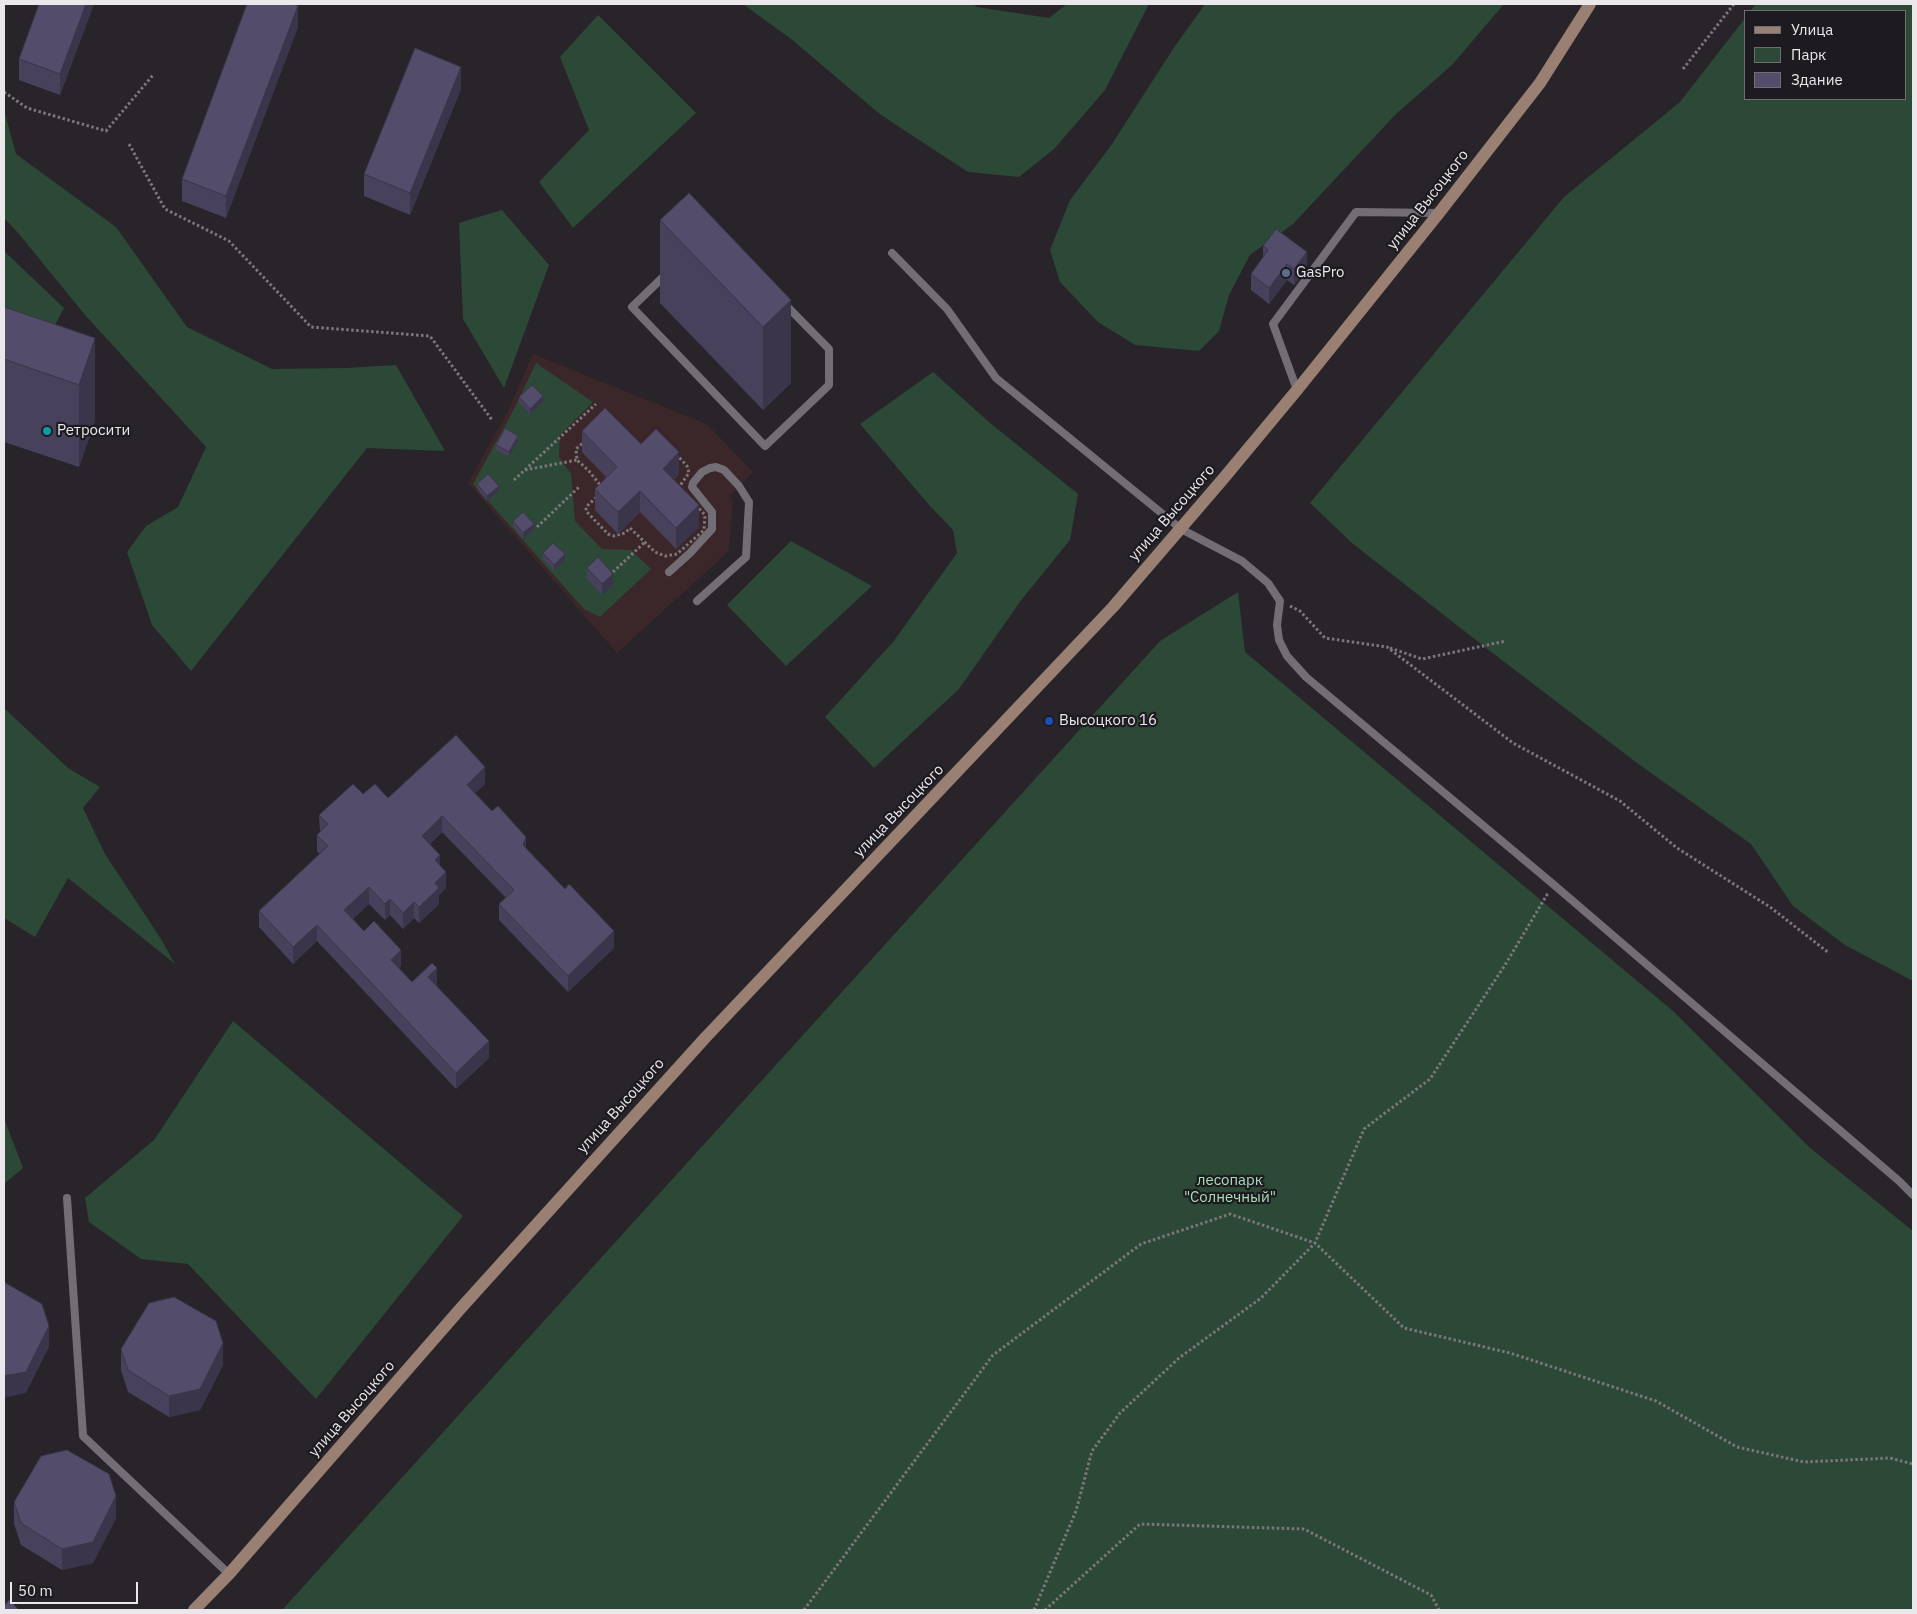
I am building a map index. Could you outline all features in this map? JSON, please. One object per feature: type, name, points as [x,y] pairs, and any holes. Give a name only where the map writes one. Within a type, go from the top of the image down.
[{"type":"main road","name":"улица Высоцкого","points":[[194,1610],[229,1574],[461,1308],[705,1038],[1113,608],[1297,390],[1439,213],[1540,83],[1590,4]]},
{"type":"lane","points":[[1297,390],[1273,324],[1356,212],[1439,213]]},
{"type":"lane","points":[[712,230],[809,328],[829,349],[829,385],[765,446],[632,307],[712,230]]},
{"type":"lane","points":[[892,253],[946,309],[996,378],[1181,529],[1242,561],[1268,583],[1280,601],[1277,625],[1279,640],[1287,656],[1306,677],[1553,884],[1913,1195]]},
{"type":"lane","points":[[668,572],[690,553],[712,529],[712,512],[692,487],[693,483],[702,472],[710,468],[716,467],[724,470],[739,486],[749,502],[746,556],[697,602]]},
{"type":"lane","points":[[67,1198],[83,1436],[229,1574]]},
{"type":"path","points":[[1682,69],[1734,4]]},
{"type":"path","points":[[4,92],[26,108],[106,131],[153,76]]},
{"type":"path","points":[[129,144],[165,209],[229,241],[310,327],[430,336],[492,420]]},
{"type":"path","points":[[514,480],[596,404]]},
{"type":"path","points":[[602,427],[617,428],[635,447],[661,440],[668,444],[687,466],[688,473],[679,487],[705,515],[704,530],[677,554],[665,556],[655,552],[646,542],[630,528],[625,533],[614,536],[608,534],[586,511],[586,507],[604,490],[576,460],[576,449],[602,427]]},
{"type":"path","points":[[524,470],[576,460]]},
{"type":"path","points":[[537,527],[579,487]]},
{"type":"path","points":[[613,572],[646,542]]},
{"type":"path","points":[[1280,601],[1300,611],[1326,638],[1387,647],[1422,659],[1506,641]]},
{"type":"path","points":[[1387,647],[1513,743],[1620,801],[1677,848],[1770,907],[1829,953]]},
{"type":"path","points":[[1034,1610],[1076,1511],[1092,1451],[1120,1413],[1179,1358],[1261,1298],[1315,1243],[1364,1129],[1430,1079],[1506,965],[1553,884]]},
{"type":"path","points":[[804,1610],[993,1355],[1141,1244],[1230,1214],[1315,1243],[1404,1328],[1510,1353],[1656,1401],[1737,1447],[1804,1462],[1890,1458],[1913,1464]]},
{"type":"path","points":[[1045,1610],[1140,1524],[1304,1529],[1431,1595],[1439,1610]]},
{"type":"shaded area","points":[[533,354],[707,424],[753,472],[729,496],[733,501],[729,551],[617,653],[468,483],[507,413]]},
{"type":"green space","points":[[743,4],[973,4],[977,7],[1049,18],[1067,4],[1149,4],[1105,90],[1054,149],[1019,177],[968,172],[881,115],[791,39]]},
{"type":"green space","points":[[1205,4],[1504,4],[1452,65],[1396,114],[1293,224],[1250,255],[1229,295],[1219,331],[1199,351],[1135,345],[1098,322],[1060,282],[1050,250],[1070,200],[1112,144],[1173,49]]},
{"type":"green space","points":[[1756,4],[1913,4],[1913,981],[1845,945],[1793,906],[1751,844],[1637,763],[1486,648],[1352,543],[1310,503],[1564,197],[1680,102],[1744,20],[1744,100],[1907,100],[1907,10],[1751,10]]},
{"type":"green space","points":[[598,15],[696,113],[573,228],[539,182],[589,130],[560,57]]},
{"type":"green space","points":[[4,110],[16,154],[116,227],[187,327],[272,369],[396,365],[445,451],[367,448],[191,671],[152,625],[127,552],[146,526],[178,507],[206,447],[85,315],[4,218]]},
{"type":"green space","points":[[502,210],[549,265],[504,388],[463,319],[459,223]]},
{"type":"green space","points":[[4,251],[64,308],[37,359],[4,347]]},
{"type":"green space","points":[[536,363],[593,402],[560,435],[559,457],[571,474],[575,521],[602,549],[631,550],[651,569],[600,617],[584,609],[473,484],[512,413]]},
{"type":"green space","points":[[933,372],[989,422],[1078,494],[1070,540],[1022,599],[959,689],[874,768],[825,717],[893,642],[957,553],[953,530],[860,424]]},
{"type":"green space","points":[[791,541],[872,586],[786,666],[727,605]]},
{"type":"green space","name":"лесопарк \"Солнечный\"","points":[[1238,592],[1245,652],[1673,1011],[1809,1147],[1913,1231],[1913,1610],[282,1610],[1160,641]]},
{"type":"green space","points":[[4,708],[68,768],[100,787],[83,808],[105,854],[161,939],[175,964],[68,878],[35,937],[4,918]]},
{"type":"green space","points":[[233,1021],[463,1216],[316,1399],[188,1264],[141,1259],[89,1222],[85,1198],[154,1140]]},
{"type":"green space","points":[[4,1118],[23,1168],[4,1184]]},
{"type":"building","points":[[39,4],[86,4],[60,74],[19,59]]},
{"type":"building","points":[[247,4],[293,4],[298,6],[226,196],[182,179]]},
{"type":"building","points":[[415,48],[461,67],[410,193],[364,174]]},
{"type":"building","points":[[689,193],[791,300],[763,327],[660,220]]},
{"type":"building","points":[[1276,229],[1307,252],[1294,269],[1287,264],[1269,288],[1251,274],[1268,250],[1263,246]]},
{"type":"building","points":[[4,307],[95,338],[79,385],[4,359]]},
{"type":"building","points":[[532,385],[543,396],[530,409],[519,397]]},
{"type":"building","points":[[605,408],[641,444],[656,429],[679,452],[663,469],[699,505],[676,528],[640,491],[618,512],[595,489],[617,467],[582,431]]},
{"type":"building","points":[[505,428],[518,436],[509,452],[496,445]]},
{"type":"building","points":[[488,474],[499,486],[487,496],[477,484]]},
{"type":"building","points":[[523,512],[534,524],[523,533],[513,521]]},
{"type":"building","points":[[553,543],[565,554],[554,565],[543,553]]},
{"type":"building","points":[[598,557],[613,574],[602,584],[587,568]]},
{"type":"building","points":[[456,735],[485,767],[467,785],[492,811],[498,806],[526,837],[523,845],[565,889],[569,884],[614,931],[568,976],[499,904],[514,890],[442,816],[422,836],[440,855],[435,860],[446,872],[435,883],[439,888],[419,907],[414,902],[403,913],[390,899],[385,904],[369,887],[344,910],[364,931],[374,921],[401,950],[391,960],[412,982],[432,963],[437,968],[428,977],[489,1041],[456,1073],[317,925],[293,947],[259,911],[328,846],[317,835],[328,824],[319,815],[353,784],[363,794],[375,784],[388,798]]},
{"type":"building","points":[[4,1282],[42,1304],[49,1326],[26,1372],[4,1376]]},
{"type":"building","points":[[174,1297],[216,1321],[223,1343],[200,1389],[169,1396],[128,1370],[121,1349],[149,1303]]},
{"type":"building","points":[[67,1450],[109,1474],[116,1496],[93,1542],[62,1549],[21,1523],[14,1502],[41,1456]]},
{"type":"building","points":[[9,1600],[19,1610],[4,1610],[4,1606]]},
{"type":"place","name":"GasPro","points":[[1286,273]]},
{"type":"place","name":"Ретросити","points":[[47,431]]},
{"type":"place","name":"Высоцкого 16","points":[[1049,721]]}]
